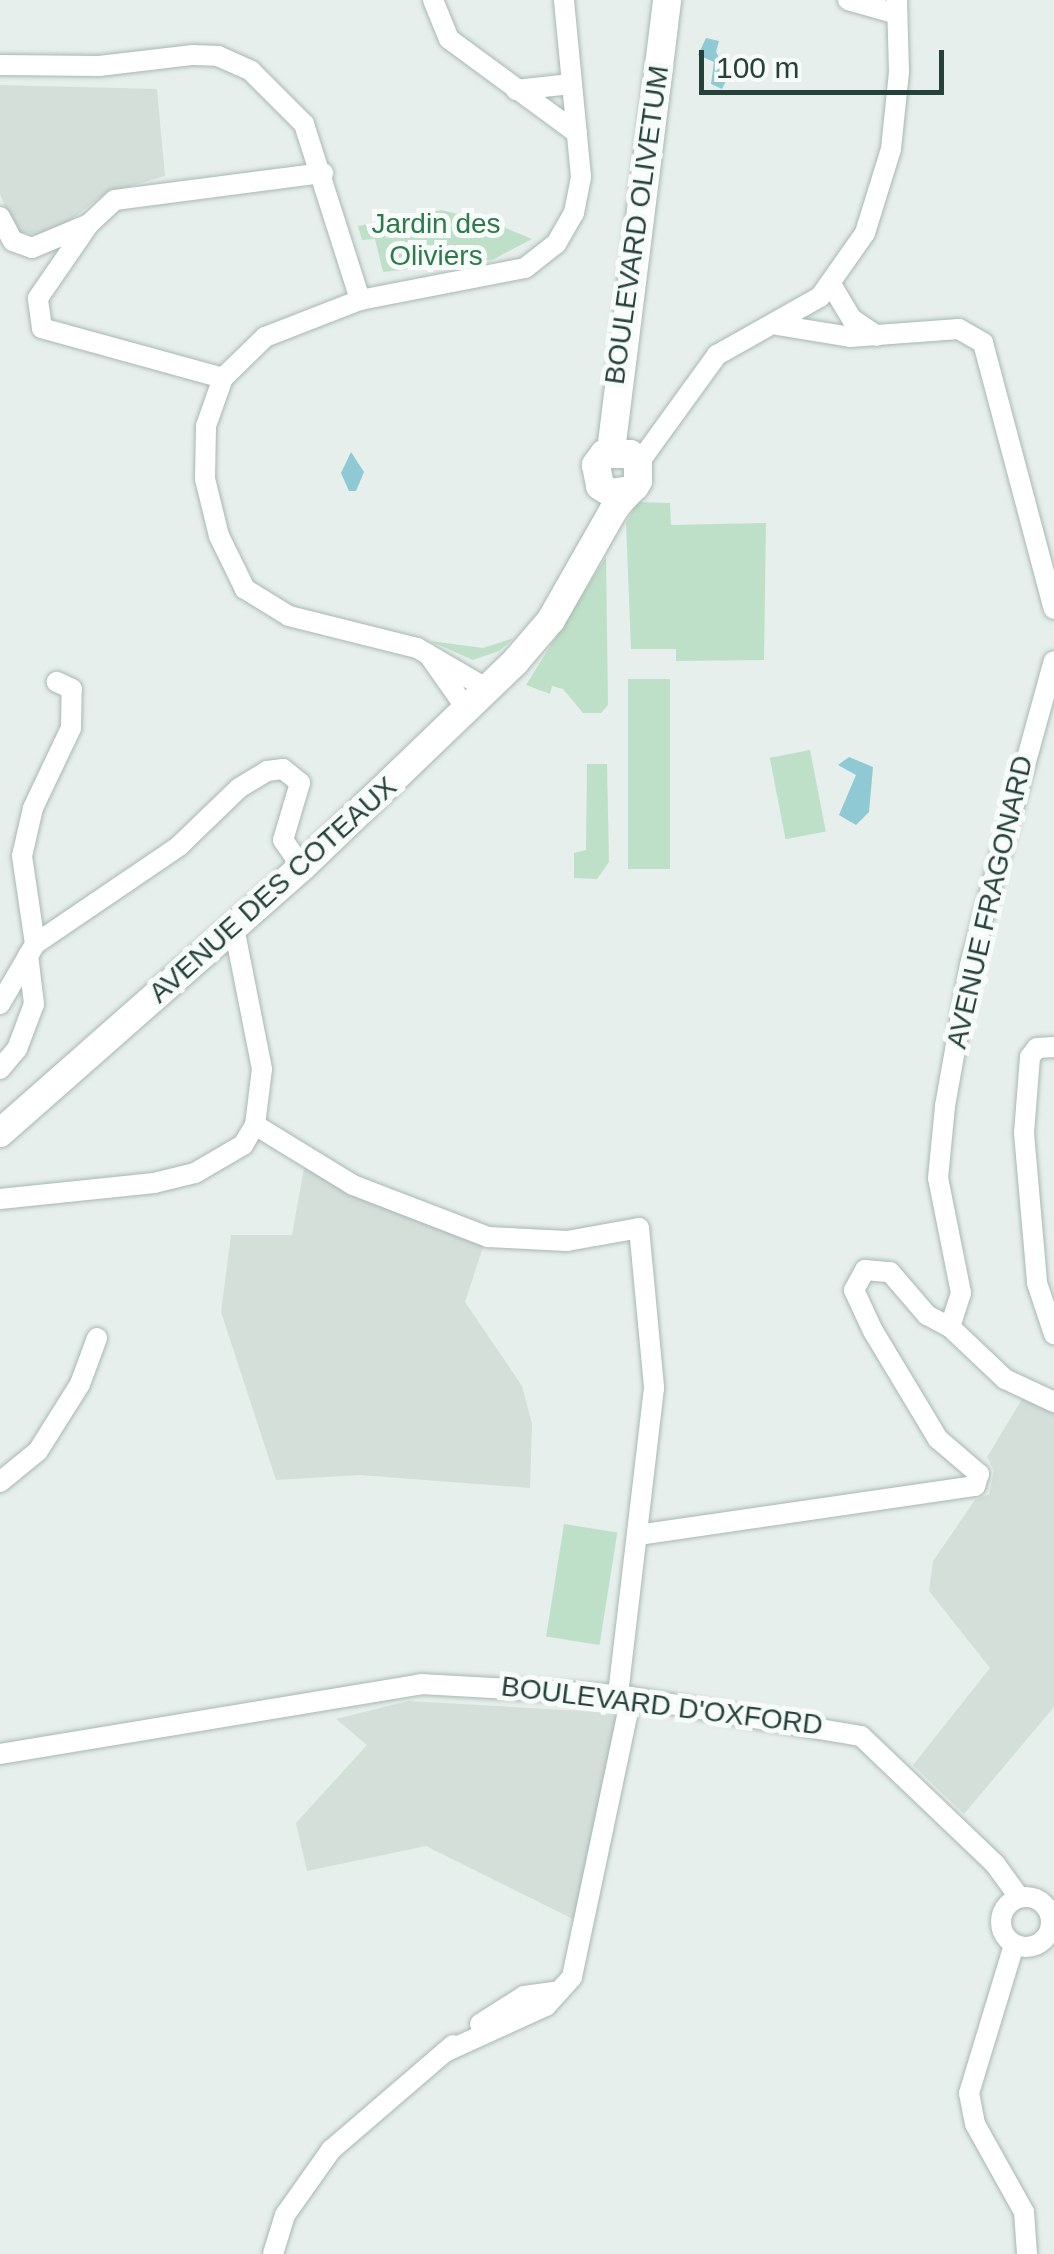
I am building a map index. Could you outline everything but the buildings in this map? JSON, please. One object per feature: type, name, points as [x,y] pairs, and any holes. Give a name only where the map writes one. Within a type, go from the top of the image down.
[{"type":"main road","name":"BOULEVARD OLIVETUM","points":[[611,451],[667,0]]},
{"type":"main road","points":[[611,451],[630,454],[634,477],[611,494],[600,486],[596,465],[611,451]]},
{"type":"main road","name":"AVENUE DES COTEAUX","points":[[0,1133],[302,867],[489,690],[536,637],[634,477]]},
{"type":"main road","name":"AVENUE DES COTEAUX","points":[[536,637],[600,486]]},
{"type":"street","points":[[433,0],[449,39],[577,133]]},
{"type":"street","points":[[489,690],[426,652],[289,616],[245,589],[220,536],[205,479],[206,426],[222,378],[264,337],[360,300],[486,279],[542,259],[574,213],[581,177],[564,0]]},
{"type":"street","points":[[634,477],[717,355],[777,326],[832,286],[865,233],[884,182],[899,72],[897,7],[848,0]]},
{"type":"street","points":[[0,65],[99,66],[193,55],[234,61],[290,105],[322,173],[360,300]]},
{"type":"street","points":[[516,90],[571,84]]},
{"type":"street","points":[[0,217],[14,241],[32,248],[89,224],[129,194],[322,173]]},
{"type":"street","points":[[89,224],[38,298],[42,328],[222,378]]},
{"type":"street","points":[[832,286],[852,319],[878,337]]},
{"type":"street","points":[[777,326],[878,337],[959,329],[983,343],[1054,609]]},
{"type":"street","points":[[426,652],[468,711]]},
{"type":"street","name":"AVENUE FRAGONARD","points":[[950,1327],[961,1293],[938,1178],[944,1106],[970,965],[1054,661]]},
{"type":"street","points":[[456,668],[515,662]]},
{"type":"street","points":[[0,1069],[17,1049],[34,1004],[22,856],[33,808],[72,728],[72,690],[57,682]]},
{"type":"street","points":[[0,1004],[32,950],[179,846],[239,788],[267,771],[283,769],[300,783],[283,840],[302,867]]},
{"type":"street","points":[[0,1199],[195,1173],[228,1158],[254,1126],[262,1069],[234,928]]},
{"type":"street","points":[[1054,1048],[1038,1048],[1030,1057],[1024,1133],[1037,1283],[1054,1334]]},
{"type":"street","points":[[254,1126],[374,1195],[488,1236],[567,1241],[638,1228],[655,1375],[624,1696],[574,1970],[546,2006],[445,2052],[332,2150],[286,2215],[273,2254]]},
{"type":"street","points":[[638,1536],[975,1486],[975,1468],[938,1440],[912,1403],[858,1303],[854,1281],[865,1270],[884,1269],[927,1315],[950,1327],[1005,1379],[1054,1402]]},
{"type":"street","points":[[0,1482],[38,1451],[80,1384],[98,1338]]},
{"type":"street","name":"BOULEVARD D'OXFORD","points":[[0,1754],[421,1684],[624,1696],[860,1736],[995,1864],[1019,1897]]},
{"type":"street","points":[[1019,1897],[1043,1903],[1053,1926],[1038,1944],[1014,1944],[1000,1924],[1005,1907],[1019,1897]]},
{"type":"street","points":[[1014,1944],[969,2093],[976,2124],[1024,2212],[1027,2254]]},
{"type":"shaded area","points":[[0,85],[157,89],[165,176],[106,193],[49,236],[15,232],[0,194]]},
{"type":"shaded area","points":[[304,1168],[484,1244],[465,1302],[522,1386],[532,1424],[530,1488],[360,1475],[276,1480],[221,1312],[231,1235],[292,1235]]},
{"type":"shaded area","points":[[1022,1399],[1054,1413],[1054,1707],[964,1814],[913,1765],[990,1668],[929,1591],[933,1561],[975,1500],[989,1494],[994,1471],[987,1457]]},
{"type":"shaded area","points":[[408,1701],[617,1713],[575,1920],[426,1846],[307,1871],[296,1823],[367,1745],[336,1719]]},
{"type":"green space","name":"Jardin des Oliviers","points":[[441,210],[494,223],[532,239],[492,260],[383,272],[375,239],[362,240],[358,226]]},
{"type":"green space","points":[[638,502],[670,503],[671,525],[766,523],[764,660],[676,661],[676,649],[631,649],[626,523]]},
{"type":"green space","points":[[606,557],[608,705],[601,713],[583,713],[563,689],[552,686],[550,694],[526,685]]},
{"type":"green space","points":[[514,638],[499,651],[473,660],[430,641],[483,648]]},
{"type":"green space","points":[[628,679],[670,679],[670,869],[628,869]]},
{"type":"green space","points":[[810,750],[826,831],[786,839],[770,758]]},
{"type":"green space","points":[[587,764],[607,764],[609,862],[597,879],[574,878],[574,853],[586,850]]},
{"type":"green space","points":[[564,1524],[617,1532],[600,1645],[546,1637]]},
{"type":"water","points":[[706,38],[719,41],[716,52],[729,75],[722,89],[711,84],[714,62],[698,55]]},
{"type":"water","points":[[351,452],[364,472],[356,491],[349,491],[341,473]]},
{"type":"water","points":[[849,757],[873,767],[869,812],[856,825],[839,815],[856,775],[838,765]]}]
